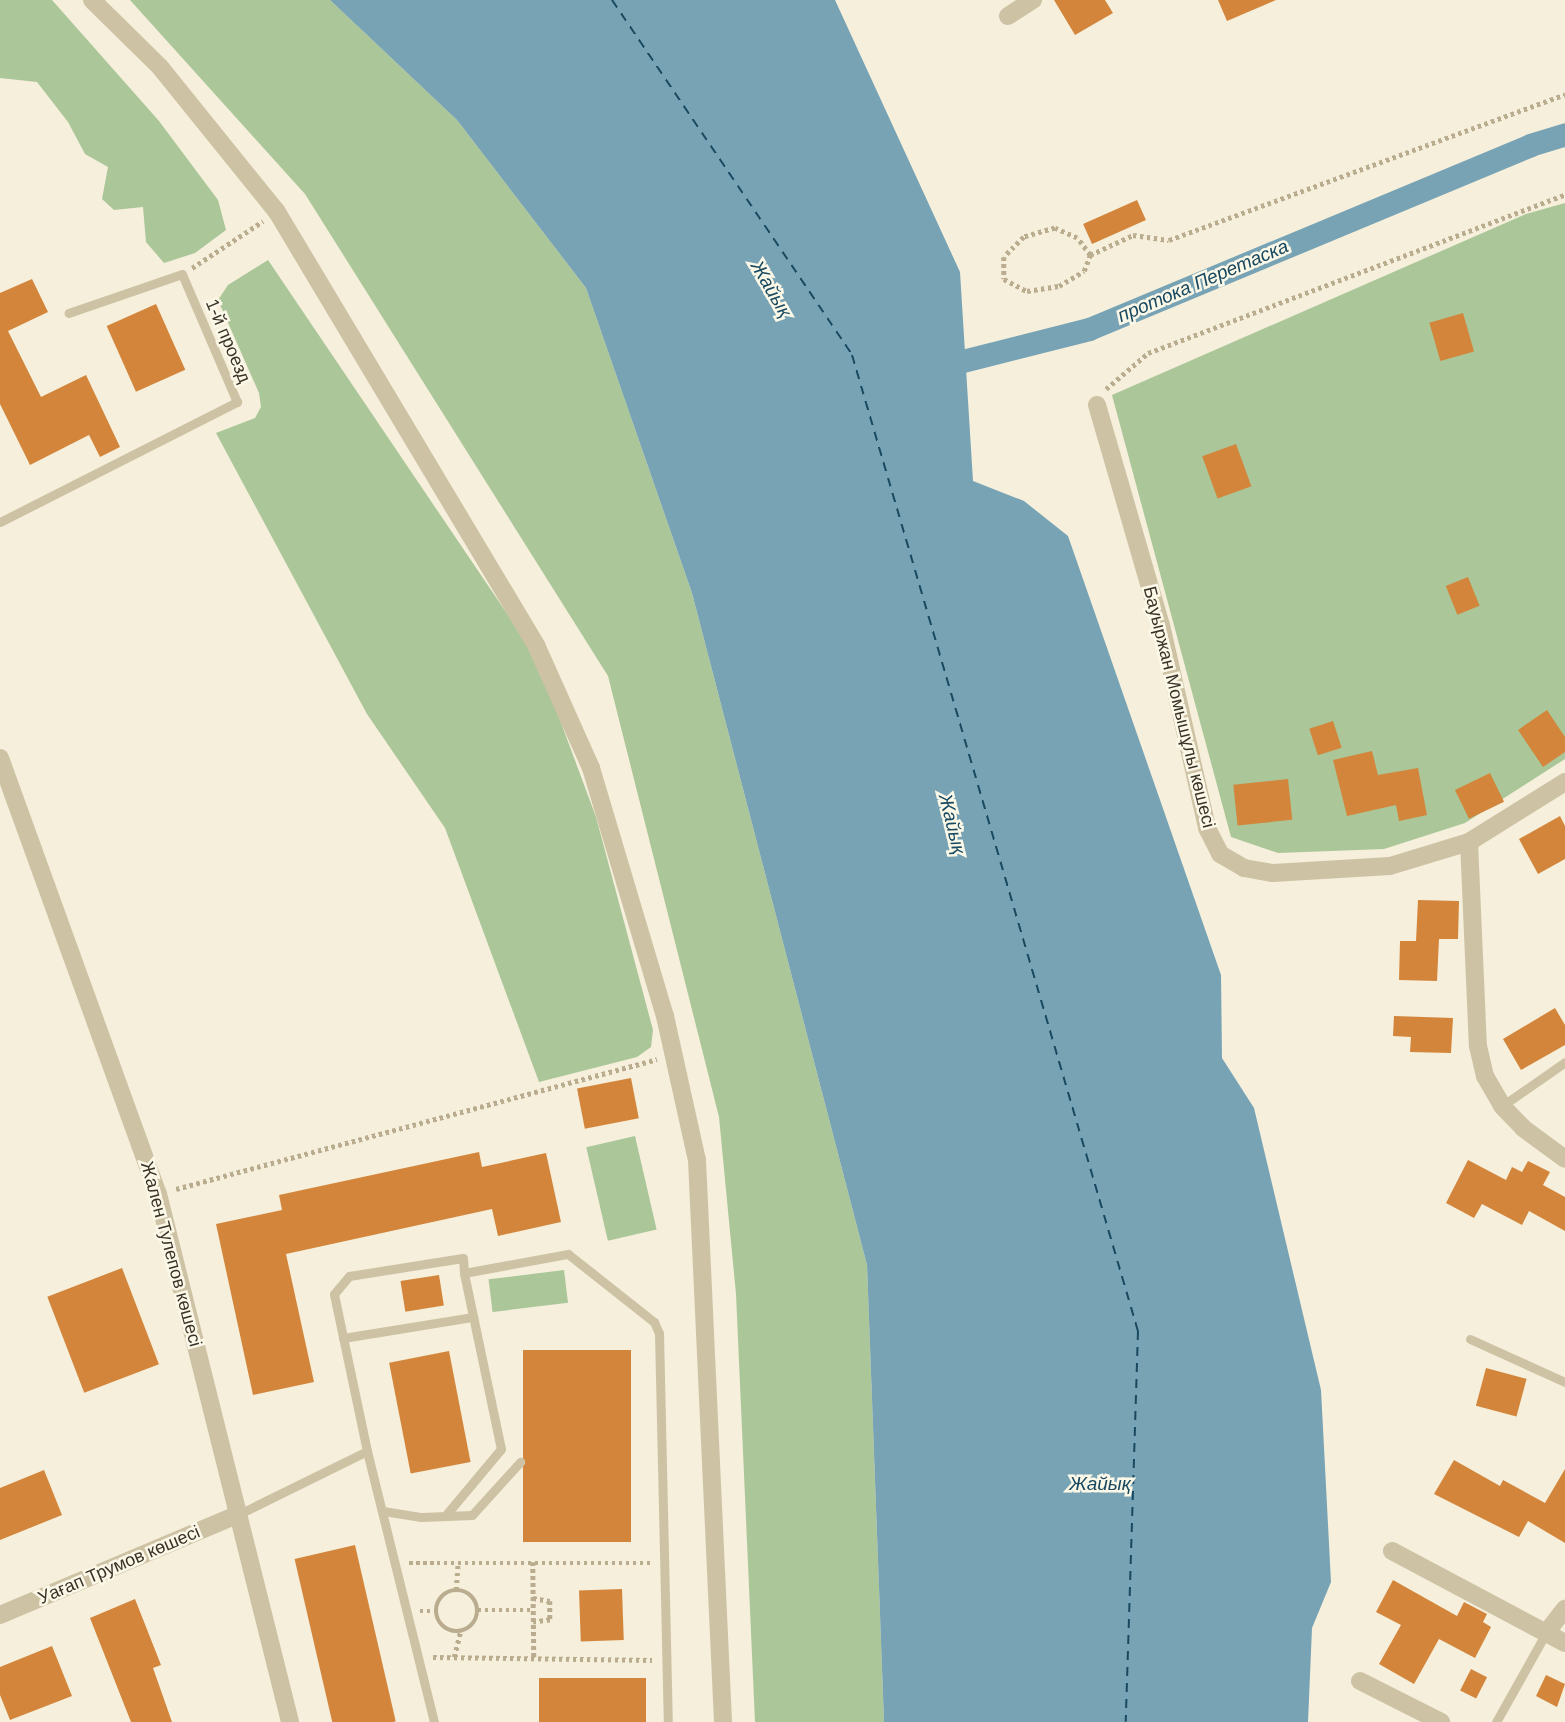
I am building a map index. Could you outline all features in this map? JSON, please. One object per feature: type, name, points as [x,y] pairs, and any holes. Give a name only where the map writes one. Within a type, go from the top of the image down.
[{"type":"street","points":[[92,0],[159,67],[277,212],[536,645],[590,768],[673,1054],[697,1160],[723,1722]]},
{"type":"street","points":[[1008,16],[1032,0]]},
{"type":"street","name":"Бауыржан Момышұлы көшесі","points":[[1097,405],[1161,625],[1207,828],[1220,854],[1244,868],[1273,873],[1390,866],[1469,842],[1565,782]]},
{"type":"street","name":"Жален Тулепов көшесі","points":[[0,758],[158,1194],[290,1722]]},
{"type":"street","points":[[1469,842],[1478,1046],[1485,1076],[1502,1106],[1565,1159]]},
{"type":"street","name":"Уағап Трумов көшесі","points":[[0,1615],[237,1515]]},
{"type":"street","points":[[1392,1551],[1565,1643]]},
{"type":"street","points":[[1546,1633],[1565,1609]]},
{"type":"street","points":[[1360,1681],[1441,1722]]},
{"type":"lane","points":[[69,313],[182,274]]},
{"type":"lane","name":"1-й проезд","points":[[0,522],[237,402],[182,274]]},
{"type":"lane","points":[[1502,1106],[1565,1062]]},
{"type":"lane","points":[[464,1273],[568,1254],[654,1322],[659,1333],[668,1722]]},
{"type":"lane","points":[[434,1722],[367,1451],[334,1294],[349,1276],[463,1258],[501,1449],[445,1516]]},
{"type":"lane","points":[[343,1338],[473,1317]]},
{"type":"lane","points":[[1470,1339],[1565,1382]]},
{"type":"lane","points":[[237,1515],[367,1451]]},
{"type":"lane","points":[[383,1511],[445,1516],[472,1515],[520,1462]]},
{"type":"lane","points":[[1496,1722],[1546,1633]]},
{"type":"path","points":[[1090,255],[1076,238],[1055,228],[1024,237],[1004,257],[1004,279],[1027,291],[1059,286],[1084,271],[1090,255],[1133,235],[1169,240],[1498,115],[1565,94]]},
{"type":"path","points":[[1097,405],[1108,384],[1149,352],[1565,195]]},
{"type":"path","points":[[182,274],[277,212]]},
{"type":"path","points":[[158,1194],[673,1054]]},
{"type":"path","points":[[456,1590],[458,1562]]},
{"type":"path","points":[[533,1562],[534,1658]]},
{"type":"path","points":[[396,1563],[651,1562],[652,1576]]},
{"type":"path","points":[[456,1590],[469,1594],[478,1610],[473,1626],[460,1633],[446,1630],[436,1614],[442,1597],[456,1590]]},
{"type":"path","points":[[533,1598],[550,1601],[550,1620],[533,1622]]},
{"type":"path","points":[[478,1610],[533,1610]]},
{"type":"path","points":[[454,1657],[460,1633]]},
{"type":"path","points":[[418,1657],[652,1660],[652,1646]]},
{"type":"green space","points":[[0,0],[52,0],[159,121],[218,200],[226,230],[195,253],[164,263],[146,242],[143,207],[114,210],[102,199],[108,167],[85,154],[68,122],[37,82],[0,78]]},
{"type":"green space","points":[[130,0],[330,0],[457,120],[586,288],[692,593],[867,1265],[884,1722],[755,1722],[736,1294],[719,1117],[608,676],[305,194]]},
{"type":"green space","points":[[1565,203],[1565,759],[1465,823],[1384,849],[1278,853],[1231,837],[1112,395],[1526,214]]},
{"type":"green space","points":[[268,260],[537,658],[596,817],[653,1030],[651,1047],[637,1057],[539,1082],[445,828],[367,714],[216,433],[255,418],[261,407],[259,393],[218,300],[228,285]]},
{"type":"green space","points":[[635,1136],[657,1230],[608,1241],[586,1147]]},
{"type":"green space","points":[[564,1270],[568,1303],[493,1312],[489,1279]]},
{"type":"water","name":"Жайық","points":[[330,0],[835,0],[960,272],[973,481],[1024,501],[1068,536],[1221,975],[1222,1058],[1254,1108],[1321,1390],[1331,1582],[1312,1628],[1308,1722],[884,1722],[867,1265],[692,593],[586,288],[457,120]]},
{"type":"building","points":[[1054,0],[1105,0],[1113,13],[1075,35]]},
{"type":"building","points":[[1218,0],[1276,0],[1227,21]]},
{"type":"building","points":[[1137,200],[1146,220],[1092,244],[1083,224]]},
{"type":"building","points":[[32,279],[48,312],[8,331],[41,397],[86,375],[120,447],[100,457],[89,435],[30,465],[0,404],[0,293]]},
{"type":"building","points":[[156,304],[185,370],[136,392],[107,326]]},
{"type":"building","points":[[1463,313],[1474,351],[1440,361],[1429,323]]},
{"type":"building","points":[[1236,444],[1251,486],[1218,499],[1202,456]]},
{"type":"building","points":[[1468,577],[1480,606],[1457,615],[1446,586]]},
{"type":"building","points":[[1547,710],[1565,737],[1565,752],[1543,767],[1518,730]]},
{"type":"building","points":[[1333,721],[1342,748],[1318,755],[1309,729]]},
{"type":"building","points":[[1372,751],[1378,775],[1418,768],[1427,815],[1399,821],[1396,805],[1347,816],[1333,760]]},
{"type":"building","points":[[1490,773],[1504,802],[1469,819],[1455,790]]},
{"type":"building","points":[[1288,779],[1292,820],[1238,826],[1233,785]]},
{"type":"building","points":[[1560,816],[1565,826],[1565,859],[1538,874],[1519,839]]},
{"type":"building","points":[[1418,900],[1459,901],[1458,939],[1439,939],[1437,981],[1399,980],[1400,941],[1416,941]]},
{"type":"building","points":[[1555,1008],[1565,1025],[1565,1045],[1521,1070],[1503,1039]]},
{"type":"building","points":[[1394,1016],[1453,1018],[1451,1053],[1410,1052],[1411,1037],[1393,1036]]},
{"type":"building","points":[[631,1078],[639,1118],[585,1129],[577,1088]]},
{"type":"building","points":[[479,1152],[482,1167],[546,1153],[561,1222],[498,1236],[492,1209],[286,1254],[314,1382],[253,1395],[216,1224],[282,1210],[279,1195]]},
{"type":"building","points":[[1468,1160],[1506,1180],[1512,1167],[1522,1172],[1528,1161],[1550,1172],[1543,1185],[1565,1197],[1565,1231],[1529,1211],[1522,1225],[1482,1204],[1474,1218],[1446,1203]]},
{"type":"building","points":[[122,1268],[159,1364],[84,1393],[47,1297]]},
{"type":"building","points":[[439,1275],[444,1306],[405,1312],[400,1281]]},
{"type":"building","points":[[523,1350],[631,1350],[631,1542],[523,1542]]},
{"type":"building","points":[[449,1351],[471,1462],[411,1474],[389,1363]]},
{"type":"building","points":[[1486,1368],[1527,1379],[1516,1417],[1476,1406]]},
{"type":"building","points":[[1454,1460],[1500,1486],[1503,1480],[1545,1503],[1565,1469],[1565,1543],[1528,1521],[1519,1537],[1434,1494]]},
{"type":"building","points":[[44,1470],[62,1515],[0,1540],[0,1488]]},
{"type":"building","points":[[355,1545],[396,1721],[332,1722],[295,1559]]},
{"type":"building","points":[[1393,1580],[1457,1616],[1464,1602],[1487,1614],[1483,1622],[1491,1627],[1475,1658],[1439,1639],[1414,1684],[1379,1664],[1401,1625],[1376,1612]]},
{"type":"building","points":[[622,1589],[624,1640],[581,1641],[579,1591]]},
{"type":"building","points":[[135,1599],[161,1665],[153,1668],[172,1722],[131,1722],[90,1618]]},
{"type":"building","points":[[52,1646],[72,1696],[10,1720],[0,1695],[0,1667]]},
{"type":"building","points":[[1471,1669],[1487,1677],[1476,1699],[1460,1690]]},
{"type":"building","points":[[1546,1675],[1565,1684],[1557,1707],[1536,1696]]},
{"type":"building","points":[[539,1678],[646,1678],[646,1722],[539,1722]]},
{"type":"waterway","name":"протока Перетаска","points":[[935,368],[1089,329],[1530,145],[1565,134]]},
{"type":"ferry route","points":[[612,0],[852,355],[1138,1331],[1126,1722]]}]
